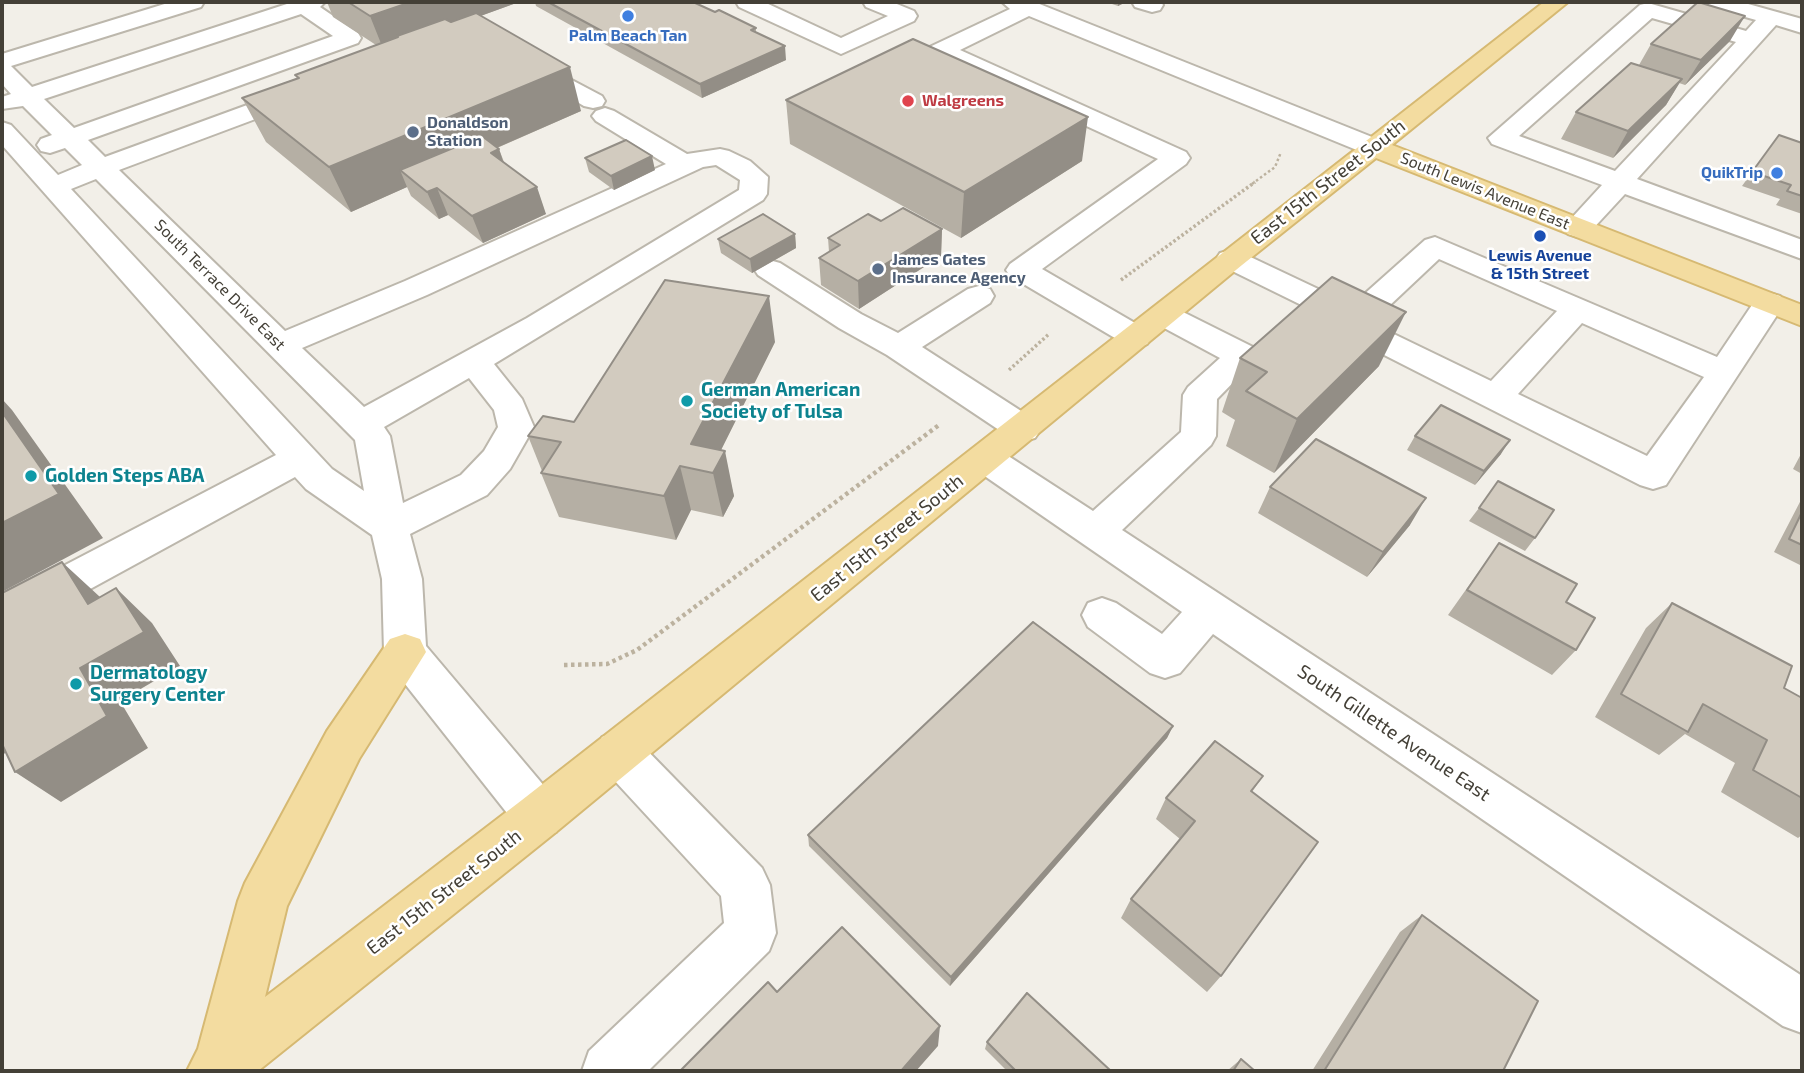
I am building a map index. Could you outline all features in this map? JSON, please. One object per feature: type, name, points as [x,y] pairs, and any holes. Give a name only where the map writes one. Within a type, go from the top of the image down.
[{"type":"main road","name":"East 15th Street South","points":[[218,1069],[540,816],[1231,259],[1557,2]]},
{"type":"main road","name":"South Lewis Avenue East","points":[[1373,147],[1802,316]]},
{"type":"main road","points":[[218,1069],[263,901],[344,745],[405,652]]},
{"type":"street","points":[[2,61],[193,2]]},
{"type":"street","points":[[756,6],[787,2]]},
{"type":"street","points":[[874,2],[906,16],[1177,158],[1021,270],[1136,337]]},
{"type":"street","points":[[1718,2],[1759,10],[1802,26]]},
{"type":"street","points":[[15,100],[309,4],[350,38],[23,155]]},
{"type":"street","points":[[906,68],[943,37],[1021,5]]},
{"type":"street","name":"South Lewis Avenue East","points":[[1021,5],[1373,147]]},
{"type":"street","points":[[756,6],[841,47],[906,16]]},
{"type":"street","points":[[1751,39],[1648,10],[1629,38],[1558,102],[1501,138],[1802,250]]},
{"type":"street","points":[[1578,228],[1620,183],[1650,135],[1716,65],[1751,39],[1759,10]]},
{"type":"street","points":[[515,56],[685,164]]},
{"type":"street","name":"South Terrace Drive East","points":[[2,71],[15,100],[70,138],[372,436],[402,579],[405,652]]},
{"type":"street","points":[[52,186],[328,83]]},
{"type":"street","points":[[2,130],[319,479],[389,527],[474,485],[497,460],[516,427],[510,407],[473,361]]},
{"type":"street","points":[[281,345],[416,288],[698,159],[720,157],[754,177],[753,194],[473,361],[361,424]]},
{"type":"street","points":[[1724,373],[1435,246],[1350,325],[1653,475],[1724,373],[1769,303]]},
{"type":"street","points":[[1231,259],[1355,319]]},
{"type":"street","points":[[640,263],[668,283]]},
{"type":"street","points":[[769,269],[850,321],[899,347],[1023,429]]},
{"type":"street","points":[[899,347],[979,296]]},
{"type":"street","points":[[1496,397],[1577,309]]},
{"type":"street","points":[[1095,533],[1198,436],[1200,395],[1243,356],[1164,314]]},
{"type":"street","points":[[2,617],[300,458]]},
{"type":"street","name":"South Gillette Avenue East","points":[[986,459],[1802,1007]]},
{"type":"street","points":[[1102,615],[1165,660],[1210,610]]},
{"type":"street","points":[[405,652],[540,816]]},
{"type":"street","points":[[609,1071],[751,933],[745,885],[618,752]]},
{"type":"building","points":[[348,2],[411,2],[370,16]]},
{"type":"building","points":[[548,2],[693,2],[715,12],[719,10],[756,28],[751,30],[785,46],[700,84]]},
{"type":"building","points":[[1698,2],[1745,16],[1701,60],[1651,44]]},
{"type":"building","points":[[476,13],[570,67],[329,167],[242,98],[299,78],[295,75],[397,36],[445,19],[451,22]]},
{"type":"building","points":[[913,39],[1088,117],[964,192],[786,100]]},
{"type":"building","points":[[1631,63],[1682,79],[1628,131],[1576,112]]},
{"type":"building","points":[[1779,135],[1802,143],[1802,196],[1787,191],[1791,185],[1752,172]]},
{"type":"building","points":[[482,136],[499,149],[491,153],[537,187],[472,216],[437,188],[427,192],[400,170]]},
{"type":"building","points":[[626,140],[652,156],[611,176],[585,158]]},
{"type":"building","points":[[903,208],[942,229],[858,281],[819,258],[840,245],[828,238],[868,214],[881,221]]},
{"type":"building","points":[[763,214],[795,234],[750,259],[718,239]]},
{"type":"building","points":[[1332,277],[1406,312],[1297,419],[1246,391],[1267,372],[1240,358]]},
{"type":"building","points":[[665,280],[769,296],[691,444],[725,451],[713,473],[680,466],[664,496],[541,473],[561,442],[528,436],[543,416],[574,422]]},
{"type":"building","points":[[1441,405],[1510,440],[1484,471],[1415,436]]},
{"type":"building","points":[[2,412],[59,494],[2,523]]},
{"type":"building","points":[[1316,439],[1426,498],[1383,552],[1270,487]]},
{"type":"building","points":[[1498,481],[1554,510],[1535,538],[1479,508]]},
{"type":"building","points":[[1802,512],[1802,545],[1789,539]]},
{"type":"building","points":[[1499,543],[1577,584],[1566,602],[1595,618],[1576,650],[1467,590]]},
{"type":"building","points":[[62,562],[88,604],[116,588],[144,632],[80,668],[107,716],[15,772],[2,744],[2,593]]},
{"type":"building","points":[[1672,603],[1792,666],[1784,688],[1802,698],[1802,798],[1753,770],[1767,740],[1703,704],[1688,732],[1621,694]]},
{"type":"building","points":[[1033,622],[1173,726],[951,977],[808,835]]},
{"type":"building","points":[[1215,741],[1263,776],[1251,791],[1318,842],[1221,976],[1131,899],[1195,821],[1166,798]]},
{"type":"building","points":[[1422,915],[1538,1001],[1503,1071],[1324,1071]]},
{"type":"building","points":[[842,927],[940,1026],[901,1071],[680,1071],[768,982],[777,992]]},
{"type":"building","points":[[1027,993],[1111,1071],[1016,1071],[987,1042]]},
{"type":"building","points":[[1241,1059],[1255,1071],[1233,1071]]},
{"type":"place","name":"Palm Beach Tan","points":[[628,16]]},
{"type":"place","name":"Walgreens","points":[[908,101]]},
{"type":"place","name":"Donaldson Station","points":[[413,132]]},
{"type":"place","name":"QuikTrip","points":[[1777,173]]},
{"type":"place","name":"Lewis Avenue & 15th Street","points":[[1540,236]]},
{"type":"place","name":"James Gates Insurance Agency","points":[[878,269]]},
{"type":"place","name":"German American Society of Tulsa","points":[[687,401]]},
{"type":"place","name":"Golden Steps ABA","points":[[31,476]]},
{"type":"place","name":"Dermatology Surgery Center","points":[[76,684]]}]
